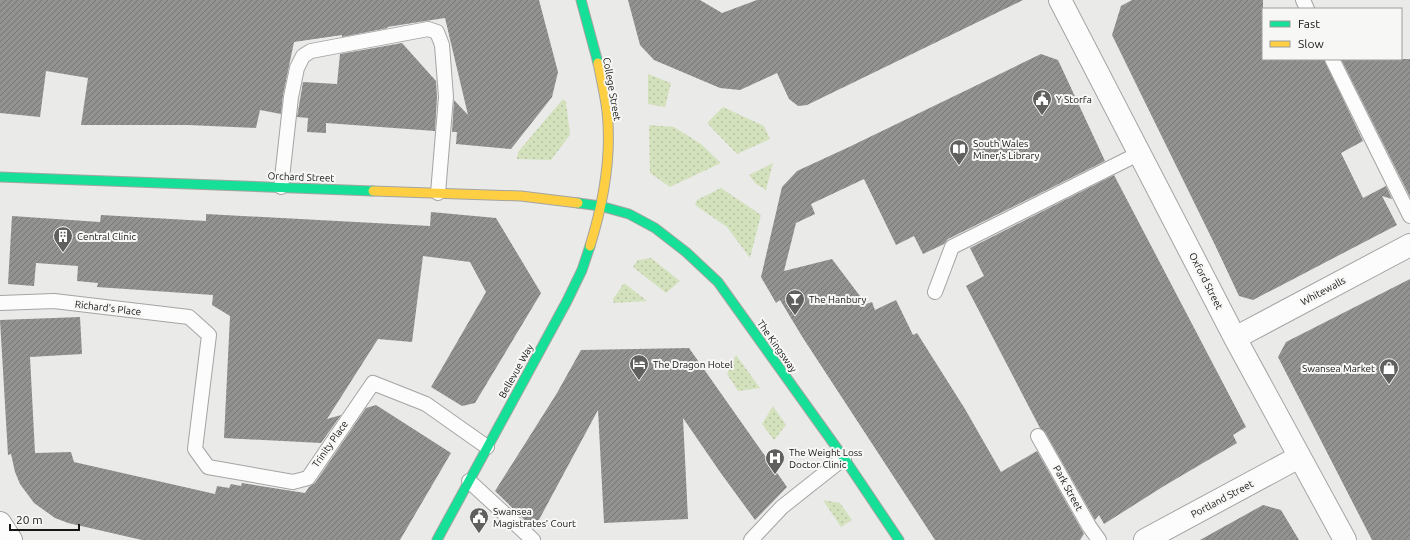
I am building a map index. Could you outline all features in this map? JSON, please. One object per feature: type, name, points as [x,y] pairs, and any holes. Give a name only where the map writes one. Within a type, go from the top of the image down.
[{"type":"street","name":"College Street","points":[[581,0],[601,79],[607,110],[609,148],[600,206]]},
{"type":"street","name":"Oxford Street","points":[[1060,0],[1068,10],[1235,338],[1345,540]]},
{"type":"street","name":"Orchard Street","points":[[0,177],[520,196],[600,206]]},
{"type":"street","name":"Bellevue Way","points":[[437,540],[570,294],[586,260],[600,206]]},
{"type":"street","name":"The Kingsway","points":[[600,206],[628,214],[655,228],[686,252],[718,282],[844,458],[899,540]]},
{"type":"street","name":"Whitewalls","points":[[1235,338],[1410,245]]},
{"type":"street","name":"Portland Street","points":[[1145,540],[1299,457]]},
{"type":"street","points":[[0,524],[11,540]]},
{"type":"lane","points":[[281,187],[291,97],[297,68],[303,56],[311,51],[428,29],[437,32],[442,45],[446,96],[438,193]]},
{"type":"lane","points":[[1332,60],[1410,216]]},
{"type":"lane","points":[[935,292],[952,247],[1140,153]]},
{"type":"lane","name":"Richard's Place","points":[[0,303],[54,301],[189,317],[209,335]]},
{"type":"lane","name":"Trinity Place","points":[[209,335],[195,449],[208,467],[293,482],[308,478],[373,383],[426,404],[487,447]]},
{"type":"lane","name":"Park Street","points":[[1038,436],[1089,526],[1099,540]]},
{"type":"lane","points":[[751,540],[782,507],[844,458]]},
{"type":"lane","points":[[469,481],[533,540]]},
{"type":"green space","points":[[648,74],[671,83],[665,107],[648,104]]},
{"type":"green space","points":[[563,99],[566,102],[570,135],[551,160],[517,159],[518,152]]},
{"type":"green space","points":[[723,107],[764,126],[770,139],[737,154],[707,123]]},
{"type":"green space","points":[[649,125],[674,127],[701,144],[721,163],[670,187],[650,173]]},
{"type":"green space","points":[[773,163],[766,190],[756,184],[749,175]]},
{"type":"green space","points":[[721,188],[761,215],[750,258],[727,227],[695,205],[697,200]]},
{"type":"green space","points":[[651,258],[680,281],[666,293],[633,267],[638,260]]},
{"type":"green space","points":[[624,283],[647,301],[614,303],[613,299]]},
{"type":"green space","points":[[736,355],[760,388],[738,391],[727,374]]},
{"type":"green space","points":[[773,406],[786,425],[774,440],[762,424]]},
{"type":"green space","points":[[823,500],[840,503],[852,520],[841,527]]},
{"type":"building","points":[[0,0],[539,0],[558,72],[552,97],[511,149],[456,144],[457,132],[452,132],[454,100],[468,115],[445,18],[387,27],[388,28],[342,37],[342,35],[294,42],[283,95],[281,114],[260,110],[256,128],[188,125],[81,125],[88,78],[46,71],[40,117],[0,113]]},
{"type":"building","points":[[628,0],[700,0],[722,13],[757,0],[1023,0],[807,105],[798,106],[789,99],[777,73],[740,90],[720,88],[654,60],[640,45]]},
{"type":"building","points":[[1132,0],[1263,0],[1262,60],[1324,60],[1363,141],[1341,153],[1363,198],[1386,186],[1392,199],[1382,196],[1397,225],[1253,300],[1239,296],[1112,35],[1121,6]]},
{"type":"building","points":[[402,43],[436,81],[437,97],[435,131],[326,123],[326,133],[307,132],[308,118],[297,117],[303,82],[337,84],[340,54]]},
{"type":"building","points":[[1041,54],[1058,60],[1105,161],[948,239],[944,244],[923,254],[914,236],[896,245],[864,179],[811,204],[815,214],[796,223],[784,271],[832,259],[866,304],[872,302],[875,310],[896,300],[913,335],[917,333],[965,409],[1001,472],[1037,451],[1084,534],[1080,540],[935,540],[803,338],[780,300],[776,303],[761,277],[782,187],[797,171]]},
{"type":"building","points":[[1410,59],[1410,197],[1342,60]]},
{"type":"building","points":[[1114,175],[1246,427],[1233,435],[1237,443],[1164,486],[1104,524],[1099,515],[1095,520],[1045,432],[1040,428],[966,286],[984,276],[970,248]]},
{"type":"building","points":[[431,212],[496,218],[541,293],[475,403],[462,406],[431,387],[486,292],[470,262],[423,256],[412,342],[378,339],[327,419],[341,415],[321,443],[224,438],[230,316],[212,305],[213,295],[97,287],[98,283],[77,281],[78,266],[36,263],[34,286],[8,284],[12,216],[100,222],[101,215],[206,221],[206,214],[430,226]]},
{"type":"building","points":[[1410,279],[1410,540],[1372,540],[1278,357],[1286,342]]},
{"type":"building","points":[[80,317],[82,354],[30,357],[35,453],[71,452],[74,462],[215,494],[217,486],[229,488],[231,484],[241,486],[242,483],[305,493],[309,487],[315,483],[366,408],[376,405],[451,453],[400,540],[142,540],[68,523],[55,518],[34,503],[20,484],[15,472],[11,454],[8,455],[0,320]]},
{"type":"building","points":[[689,348],[787,487],[755,520],[683,418],[688,519],[604,523],[598,410],[534,529],[495,491],[557,393],[581,350]]},
{"type":"building","points":[[1263,505],[1281,510],[1299,540],[1200,540]]},
{"type":"traffic: fast","points":[[581,0],[598,63]]},
{"type":"traffic: fast","points":[[0,177],[373,191]]},
{"type":"traffic: fast","points":[[578,203],[600,206],[629,214],[655,228],[686,252],[718,282],[844,458],[899,540]]},
{"type":"traffic: fast","points":[[437,540],[567,301],[582,270],[590,246]]},
{"type":"traffic: slow","points":[[590,246],[599,214],[605,180],[608,145],[607,111],[598,63]]},
{"type":"traffic: slow","points":[[373,191],[521,196],[578,203]]},
{"type":"place","name":"Y Storfa","points":[[1042,116]]},
{"type":"place","name":"South Wales Miner's Library","points":[[959,166]]},
{"type":"place","name":"Central Clinic","points":[[63,253]]},
{"type":"place","name":"The Hanbury","points":[[795,316]]},
{"type":"place","name":"The Dragon Hotel","points":[[639,381]]},
{"type":"place","name":"Swansea Market","points":[[1389,385]]},
{"type":"place","name":"The Weight Loss Doctor Clinic","points":[[775,475]]},
{"type":"place","name":"Swansea Magistrates' Court","points":[[479,534]]}]
